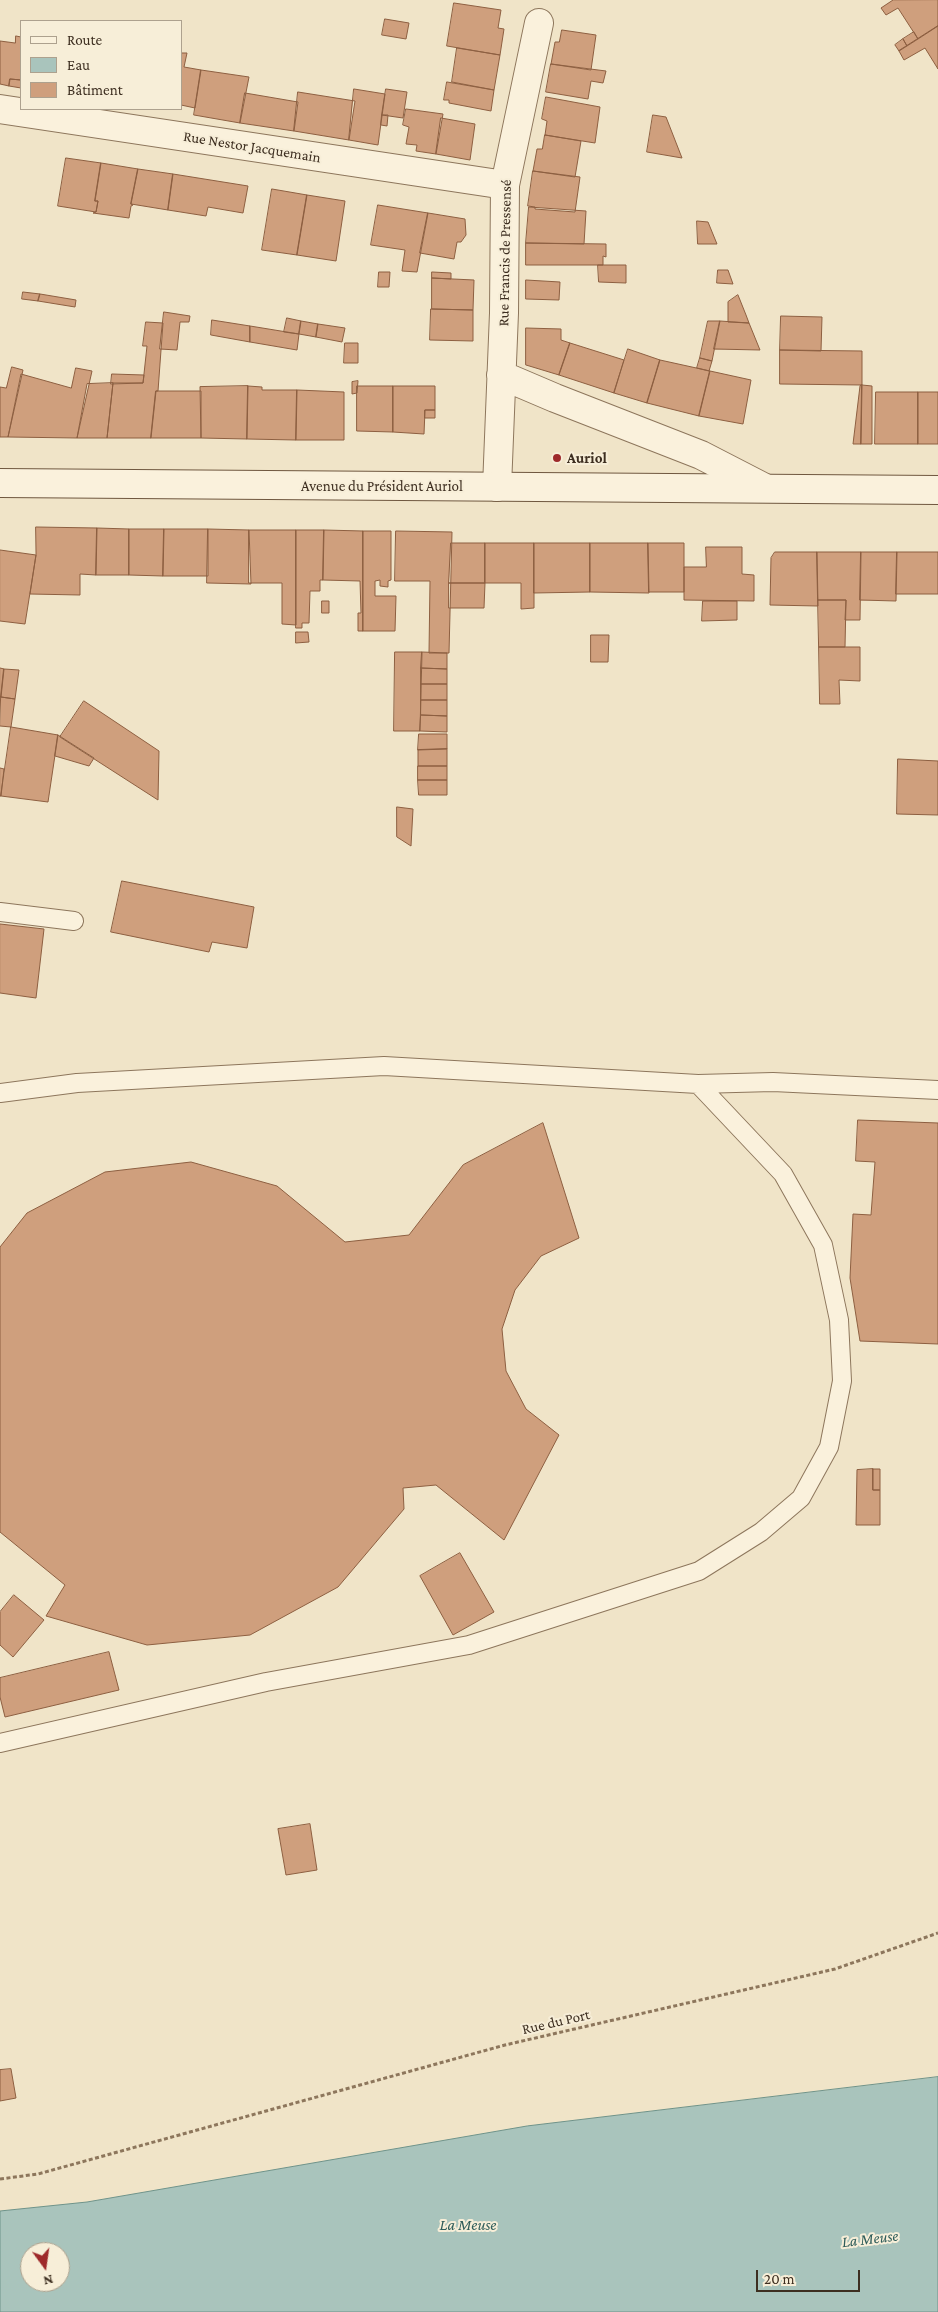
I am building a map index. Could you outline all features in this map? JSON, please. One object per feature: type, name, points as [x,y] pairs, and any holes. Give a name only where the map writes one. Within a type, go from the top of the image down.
[{"type":"street","name":"Rue Francis de Pressensé","points":[[497,486],[504,313],[504,185],[539,23]]},
{"type":"street","name":"Rue Nestor Jacquemain","points":[[0,109],[504,185]]},
{"type":"street","name":"Avenue du Président Auriol","points":[[502,375],[555,398],[701,455],[765,488]]},
{"type":"street","name":"Avenue du Président Auriol","points":[[0,483],[938,490]]},
{"type":"lane","points":[[0,912],[74,921]]},
{"type":"lane","points":[[0,1093],[77,1083],[384,1066],[698,1084],[773,1082],[938,1090]]},
{"type":"lane","points":[[0,1743],[266,1682],[469,1645],[699,1571],[761,1532],[801,1498],[829,1447],[842,1382],[838,1320],[823,1245],[783,1174],[698,1084]]},
{"type":"path","name":"Rue du Port","points":[[0,2179],[38,2174],[505,2045],[835,1969],[938,1933]]},
{"type":"water","name":"La Meuse","points":[[938,2077],[938,2312],[0,2312],[0,2211],[87,2202],[527,2126]]},
{"type":"building","points":[[893,0],[938,0],[938,26],[918,39],[898,8],[886,15],[881,8]]},
{"type":"building","points":[[454,3],[501,10],[498,28],[504,29],[500,55],[447,46]]},
{"type":"building","points":[[385,19],[409,23],[406,39],[382,35]]},
{"type":"building","points":[[938,26],[938,69],[925,48],[904,60],[899,51]]},
{"type":"building","points":[[562,30],[596,35],[591,70],[551,64],[555,42],[559,42]]},
{"type":"building","points":[[914,32],[918,39],[907,46],[903,39]]},
{"type":"building","points":[[16,36],[20,37],[20,80],[10,79],[9,86],[0,84],[0,41],[15,43]]},
{"type":"building","points":[[903,39],[907,46],[899,51],[895,45]]},
{"type":"building","points":[[457,48],[500,55],[494,90],[452,82]]},
{"type":"building","points":[[182,53],[187,53],[184,67],[201,70],[195,108],[182,105]]},
{"type":"building","points":[[551,64],[606,71],[603,83],[591,81],[588,99],[546,92]]},
{"type":"building","points":[[201,70],[249,77],[240,123],[194,115]]},
{"type":"building","points":[[10,79],[20,80],[20,88],[9,86]]},
{"type":"building","points":[[447,82],[494,90],[491,111],[449,103],[449,100],[444,100]]},
{"type":"building","points":[[354,89],[385,94],[378,145],[349,140]]},
{"type":"building","points":[[386,89],[407,92],[403,118],[382,115]]},
{"type":"building","points":[[298,92],[355,101],[349,140],[294,131]]},
{"type":"building","points":[[245,93],[298,102],[294,131],[240,123]]},
{"type":"building","points":[[546,97],[600,107],[595,143],[545,135],[547,121],[542,119]]},
{"type":"building","points":[[406,109],[443,114],[436,154],[416,151],[417,145],[406,144],[409,127],[403,125]]},
{"type":"building","points":[[382,115],[388,115],[387,126],[381,125]]},
{"type":"building","points":[[653,115],[666,117],[682,158],[647,152]]},
{"type":"building","points":[[441,118],[475,124],[470,160],[436,154]]},
{"type":"building","points":[[545,135],[581,141],[575,177],[533,171],[537,149],[542,149]]},
{"type":"building","points":[[66,158],[101,163],[95,201],[98,201],[96,212],[58,206]]},
{"type":"building","points":[[101,163],[138,169],[131,204],[133,205],[131,206],[129,218],[93,213],[96,212],[98,201],[95,201]]},
{"type":"building","points":[[138,169],[173,174],[168,210],[131,204]]},
{"type":"building","points":[[533,171],[580,177],[575,212],[535,209],[535,207],[528,206]]},
{"type":"building","points":[[173,174],[248,186],[243,213],[208,207],[206,216],[168,210]]},
{"type":"building","points":[[272,189],[307,195],[297,255],[262,250]]},
{"type":"building","points":[[307,195],[345,201],[336,261],[297,255]]},
{"type":"building","points":[[378,205],[428,213],[417,272],[402,271],[405,250],[371,245]]},
{"type":"building","points":[[529,207],[586,211],[584,244],[526,243]]},
{"type":"building","points":[[428,213],[465,219],[466,235],[461,242],[457,242],[454,259],[420,253]]},
{"type":"building","points":[[697,221],[708,222],[717,244],[698,244]]},
{"type":"building","points":[[526,243],[606,244],[606,257],[603,256],[603,265],[526,265]]},
{"type":"building","points":[[598,265],[626,265],[626,283],[599,282]]},
{"type":"building","points":[[718,270],[728,270],[733,284],[717,283]]},
{"type":"building","points":[[379,272],[390,272],[389,287],[378,287]]},
{"type":"building","points":[[432,272],[451,273],[451,279],[432,278]]},
{"type":"building","points":[[432,278],[474,280],[473,310],[432,309]]},
{"type":"building","points":[[526,280],[560,282],[559,300],[526,299]]},
{"type":"building","points":[[23,292],[40,294],[38,301],[22,299]]},
{"type":"building","points":[[40,294],[76,300],[75,307],[38,301]]},
{"type":"building","points":[[738,295],[749,323],[728,322],[728,302]]},
{"type":"building","points":[[431,309],[473,310],[473,341],[430,340]]},
{"type":"building","points":[[164,312],[190,316],[189,322],[180,322],[177,350],[160,349]]},
{"type":"building","points":[[781,316],[822,317],[821,351],[780,350]]},
{"type":"building","points":[[287,318],[301,321],[299,334],[284,332]]},
{"type":"building","points":[[212,320],[250,326],[250,342],[211,335]]},
{"type":"building","points":[[301,321],[318,324],[316,337],[299,334]]},
{"type":"building","points":[[708,321],[720,321],[712,361],[700,358]]},
{"type":"building","points":[[720,321],[749,323],[760,350],[714,349]]},
{"type":"building","points":[[146,322],[163,323],[158,391],[156,391],[151,438],[107,438],[113,383],[143,383],[147,346],[143,346]]},
{"type":"building","points":[[318,324],[345,328],[342,342],[316,337]]},
{"type":"building","points":[[250,326],[299,334],[297,350],[250,342]]},
{"type":"building","points":[[526,328],[561,329],[561,340],[570,343],[559,375],[526,365]]},
{"type":"building","points":[[345,343],[358,343],[358,363],[344,363]]},
{"type":"building","points":[[570,343],[624,360],[614,393],[559,375]]},
{"type":"building","points":[[628,349],[660,360],[647,403],[614,393]]},
{"type":"building","points":[[780,350],[862,351],[862,385],[780,384]]},
{"type":"building","points":[[700,358],[712,361],[709,371],[697,368]]},
{"type":"building","points":[[660,360],[710,371],[699,416],[647,403]]},
{"type":"building","points":[[12,367],[23,370],[8,437],[0,437],[0,387],[6,388]]},
{"type":"building","points":[[76,368],[92,371],[77,438],[8,437],[21,374],[71,388]]},
{"type":"building","points":[[710,371],[751,380],[743,424],[699,416]]},
{"type":"building","points":[[112,374],[144,375],[143,383],[111,384]]},
{"type":"building","points":[[358,381],[357,393],[352,394],[352,382]]},
{"type":"building","points":[[113,383],[107,438],[77,438],[87,384]]},
{"type":"building","points":[[862,385],[861,444],[853,444],[860,386]]},
{"type":"building","points":[[862,385],[872,386],[872,444],[861,444]]},
{"type":"building","points":[[248,386],[247,439],[201,438],[200,387]]},
{"type":"building","points":[[248,386],[262,387],[262,390],[297,390],[296,440],[247,439]]},
{"type":"building","points":[[357,386],[393,386],[393,432],[357,431]]},
{"type":"building","points":[[393,386],[435,386],[435,410],[425,410],[424,434],[393,432]]},
{"type":"building","points":[[297,390],[344,392],[344,440],[296,440]]},
{"type":"building","points":[[156,391],[201,391],[201,438],[151,438]]},
{"type":"building","points":[[876,392],[918,392],[918,444],[875,444]]},
{"type":"building","points":[[918,392],[938,392],[938,444],[918,444]]},
{"type":"building","points":[[425,410],[435,410],[435,418],[425,418]]},
{"type":"building","points":[[36,527],[97,528],[96,575],[80,574],[80,595],[30,594],[36,555]]},
{"type":"building","points":[[97,528],[129,529],[129,575],[96,575]]},
{"type":"building","points":[[129,529],[164,529],[163,576],[129,575]]},
{"type":"building","points":[[164,529],[208,529],[208,576],[163,576]]},
{"type":"building","points":[[208,529],[249,530],[251,584],[207,583]]},
{"type":"building","points":[[249,530],[296,530],[296,625],[282,624],[282,583],[249,583]]},
{"type":"building","points":[[296,530],[324,530],[323,580],[320,580],[320,591],[310,591],[309,623],[302,623],[302,628],[296,628]]},
{"type":"building","points":[[324,530],[363,531],[363,631],[358,631],[358,613],[361,613],[360,581],[323,580]]},
{"type":"building","points":[[363,531],[391,531],[391,580],[388,581],[388,587],[380,586],[380,580],[375,581],[375,596],[396,596],[395,631],[363,631]]},
{"type":"building","points":[[396,531],[452,532],[449,653],[429,653],[430,581],[395,581]]},
{"type":"building","points":[[451,543],[485,543],[485,583],[449,583]]},
{"type":"building","points":[[485,543],[534,543],[534,608],[521,609],[521,583],[485,583]]},
{"type":"building","points":[[534,543],[590,543],[590,592],[534,593]]},
{"type":"building","points":[[590,543],[648,543],[649,593],[590,592]]},
{"type":"building","points":[[648,543],[684,543],[684,592],[649,592]]},
{"type":"building","points":[[706,547],[742,547],[742,574],[754,575],[754,601],[684,600],[684,567],[706,567]]},
{"type":"building","points":[[0,550],[36,555],[25,624],[0,621]]},
{"type":"building","points":[[775,552],[817,552],[818,606],[770,605],[771,558]]},
{"type":"building","points":[[817,552],[861,552],[860,620],[845,620],[846,600],[818,600]]},
{"type":"building","points":[[861,552],[897,552],[896,601],[860,600]]},
{"type":"building","points":[[897,552],[938,552],[938,594],[896,594]]},
{"type":"building","points":[[449,583],[485,583],[484,608],[449,608]]},
{"type":"building","points":[[818,600],[846,600],[845,647],[819,647]]},
{"type":"building","points":[[322,601],[329,601],[329,613],[322,613]]},
{"type":"building","points":[[703,601],[737,601],[737,620],[702,621]]},
{"type":"building","points":[[296,632],[308,632],[309,642],[296,643]]},
{"type":"building","points":[[591,635],[609,635],[608,662],[591,662]]},
{"type":"building","points":[[819,647],[860,647],[860,681],[839,680],[840,704],[820,704]]},
{"type":"building","points":[[395,652],[422,652],[420,731],[394,731]]},
{"type":"building","points":[[422,652],[447,653],[447,669],[421,668]]},
{"type":"building","points":[[0,668],[4,669],[1,697],[0,697]]},
{"type":"building","points":[[421,668],[447,669],[447,684],[421,684]]},
{"type":"building","points":[[4,669],[19,670],[15,699],[1,697]]},
{"type":"building","points":[[421,684],[447,684],[447,700],[421,700]]},
{"type":"building","points":[[1,697],[15,699],[11,727],[0,726]]},
{"type":"building","points":[[421,700],[447,700],[447,716],[421,715]]},
{"type":"building","points":[[84,701],[159,751],[158,800],[60,737]]},
{"type":"building","points":[[421,715],[447,716],[447,732],[420,731]]},
{"type":"building","points":[[11,727],[58,735],[48,802],[1,796]]},
{"type":"building","points":[[419,734],[447,734],[447,749],[418,750]]},
{"type":"building","points":[[58,735],[94,758],[89,766],[55,756]]},
{"type":"building","points":[[447,749],[447,766],[418,766],[418,750]]},
{"type":"building","points":[[898,759],[938,761],[938,815],[897,814]]},
{"type":"building","points":[[418,766],[447,766],[447,780],[418,780]]},
{"type":"building","points":[[0,768],[4,769],[1,796],[0,796]]},
{"type":"building","points":[[418,780],[447,780],[447,795],[419,795]]},
{"type":"building","points":[[397,807],[413,809],[411,846],[397,837]]},
{"type":"building","points":[[122,881],[254,907],[247,948],[212,942],[209,952],[111,932]]},
{"type":"building","points":[[0,924],[44,929],[36,998],[0,993]]},
{"type":"building","points":[[858,1120],[938,1123],[938,1344],[860,1341],[850,1278],[853,1214],[871,1215],[875,1162],[856,1161]]},
{"type":"building","points":[[543,1123],[579,1238],[541,1256],[515,1290],[502,1329],[506,1371],[526,1409],[559,1435],[504,1540],[436,1485],[403,1488],[404,1509],[338,1587],[250,1635],[147,1645],[46,1616],[65,1585],[0,1532],[0,1247],[27,1213],[105,1172],[191,1162],[277,1186],[345,1242],[409,1235],[463,1165]]},
{"type":"building","points":[[873,1469],[880,1469],[880,1490],[873,1490]]},
{"type":"building","points":[[873,1469],[873,1490],[880,1490],[880,1525],[856,1525],[857,1470]]},
{"type":"building","points":[[460,1553],[494,1612],[453,1635],[420,1576]]},
{"type":"building","points":[[14,1595],[44,1620],[13,1657],[0,1645],[0,1612]]},
{"type":"building","points":[[109,1652],[119,1690],[5,1717],[0,1697],[0,1678]]},
{"type":"building","points":[[310,1824],[317,1870],[286,1875],[278,1829]]},
{"type":"building","points":[[11,2069],[16,2098],[0,2101],[0,2070]]},
{"type":"place","name":"Auriol","points":[[557,458]]}]
